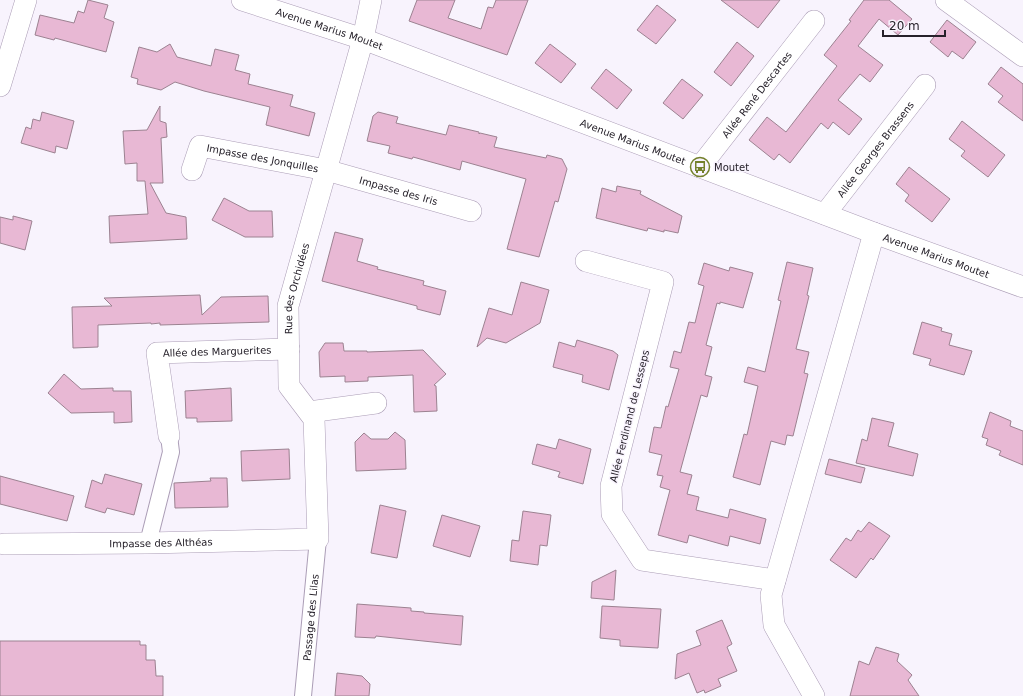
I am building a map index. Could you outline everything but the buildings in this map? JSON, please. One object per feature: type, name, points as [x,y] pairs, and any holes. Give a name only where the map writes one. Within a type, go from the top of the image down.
[{"type":"street","points":[[0,86],[26,0]]},
{"type":"street","name":"Avenue Marius Moutet","points":[[242,0],[363,39],[874,233],[1023,287]]},
{"type":"street","name":"Rue des Orchidées","points":[[318,539],[314,419],[289,386],[288,306],[363,39],[372,0]]},
{"type":"street","points":[[946,0],[1023,56]]},
{"type":"street","name":"Allée René Descartes","points":[[700,167],[814,21]]},
{"type":"street","name":"Allée Georges Brassens","points":[[825,214],[925,85]]},
{"type":"street","name":"Impasse des Jonquilles","points":[[192,170],[200,146],[326,170]]},
{"type":"street","name":"Impasse des Iris","points":[[326,170],[471,211]]},
{"type":"street","points":[[814,696],[774,625],[771,595],[874,233]]},
{"type":"street","name":"Allée Ferdinand de Lesseps","points":[[586,261],[663,282],[611,486],[612,514],[642,560],[775,580]]},
{"type":"street","name":"Allée des Marguerites","points":[[169,436],[157,353],[289,349]]},
{"type":"street","points":[[309,412],[376,403]]},
{"type":"street","points":[[148,543],[171,452],[169,436]]},
{"type":"street","name":"Impasse des Althéas","points":[[4,544],[148,543],[318,539]]},
{"type":"street","name":"Passage des Lilas","points":[[302,696],[318,539]]},
{"type":"place","name":"Moutet","points":[[700,167]]}]
